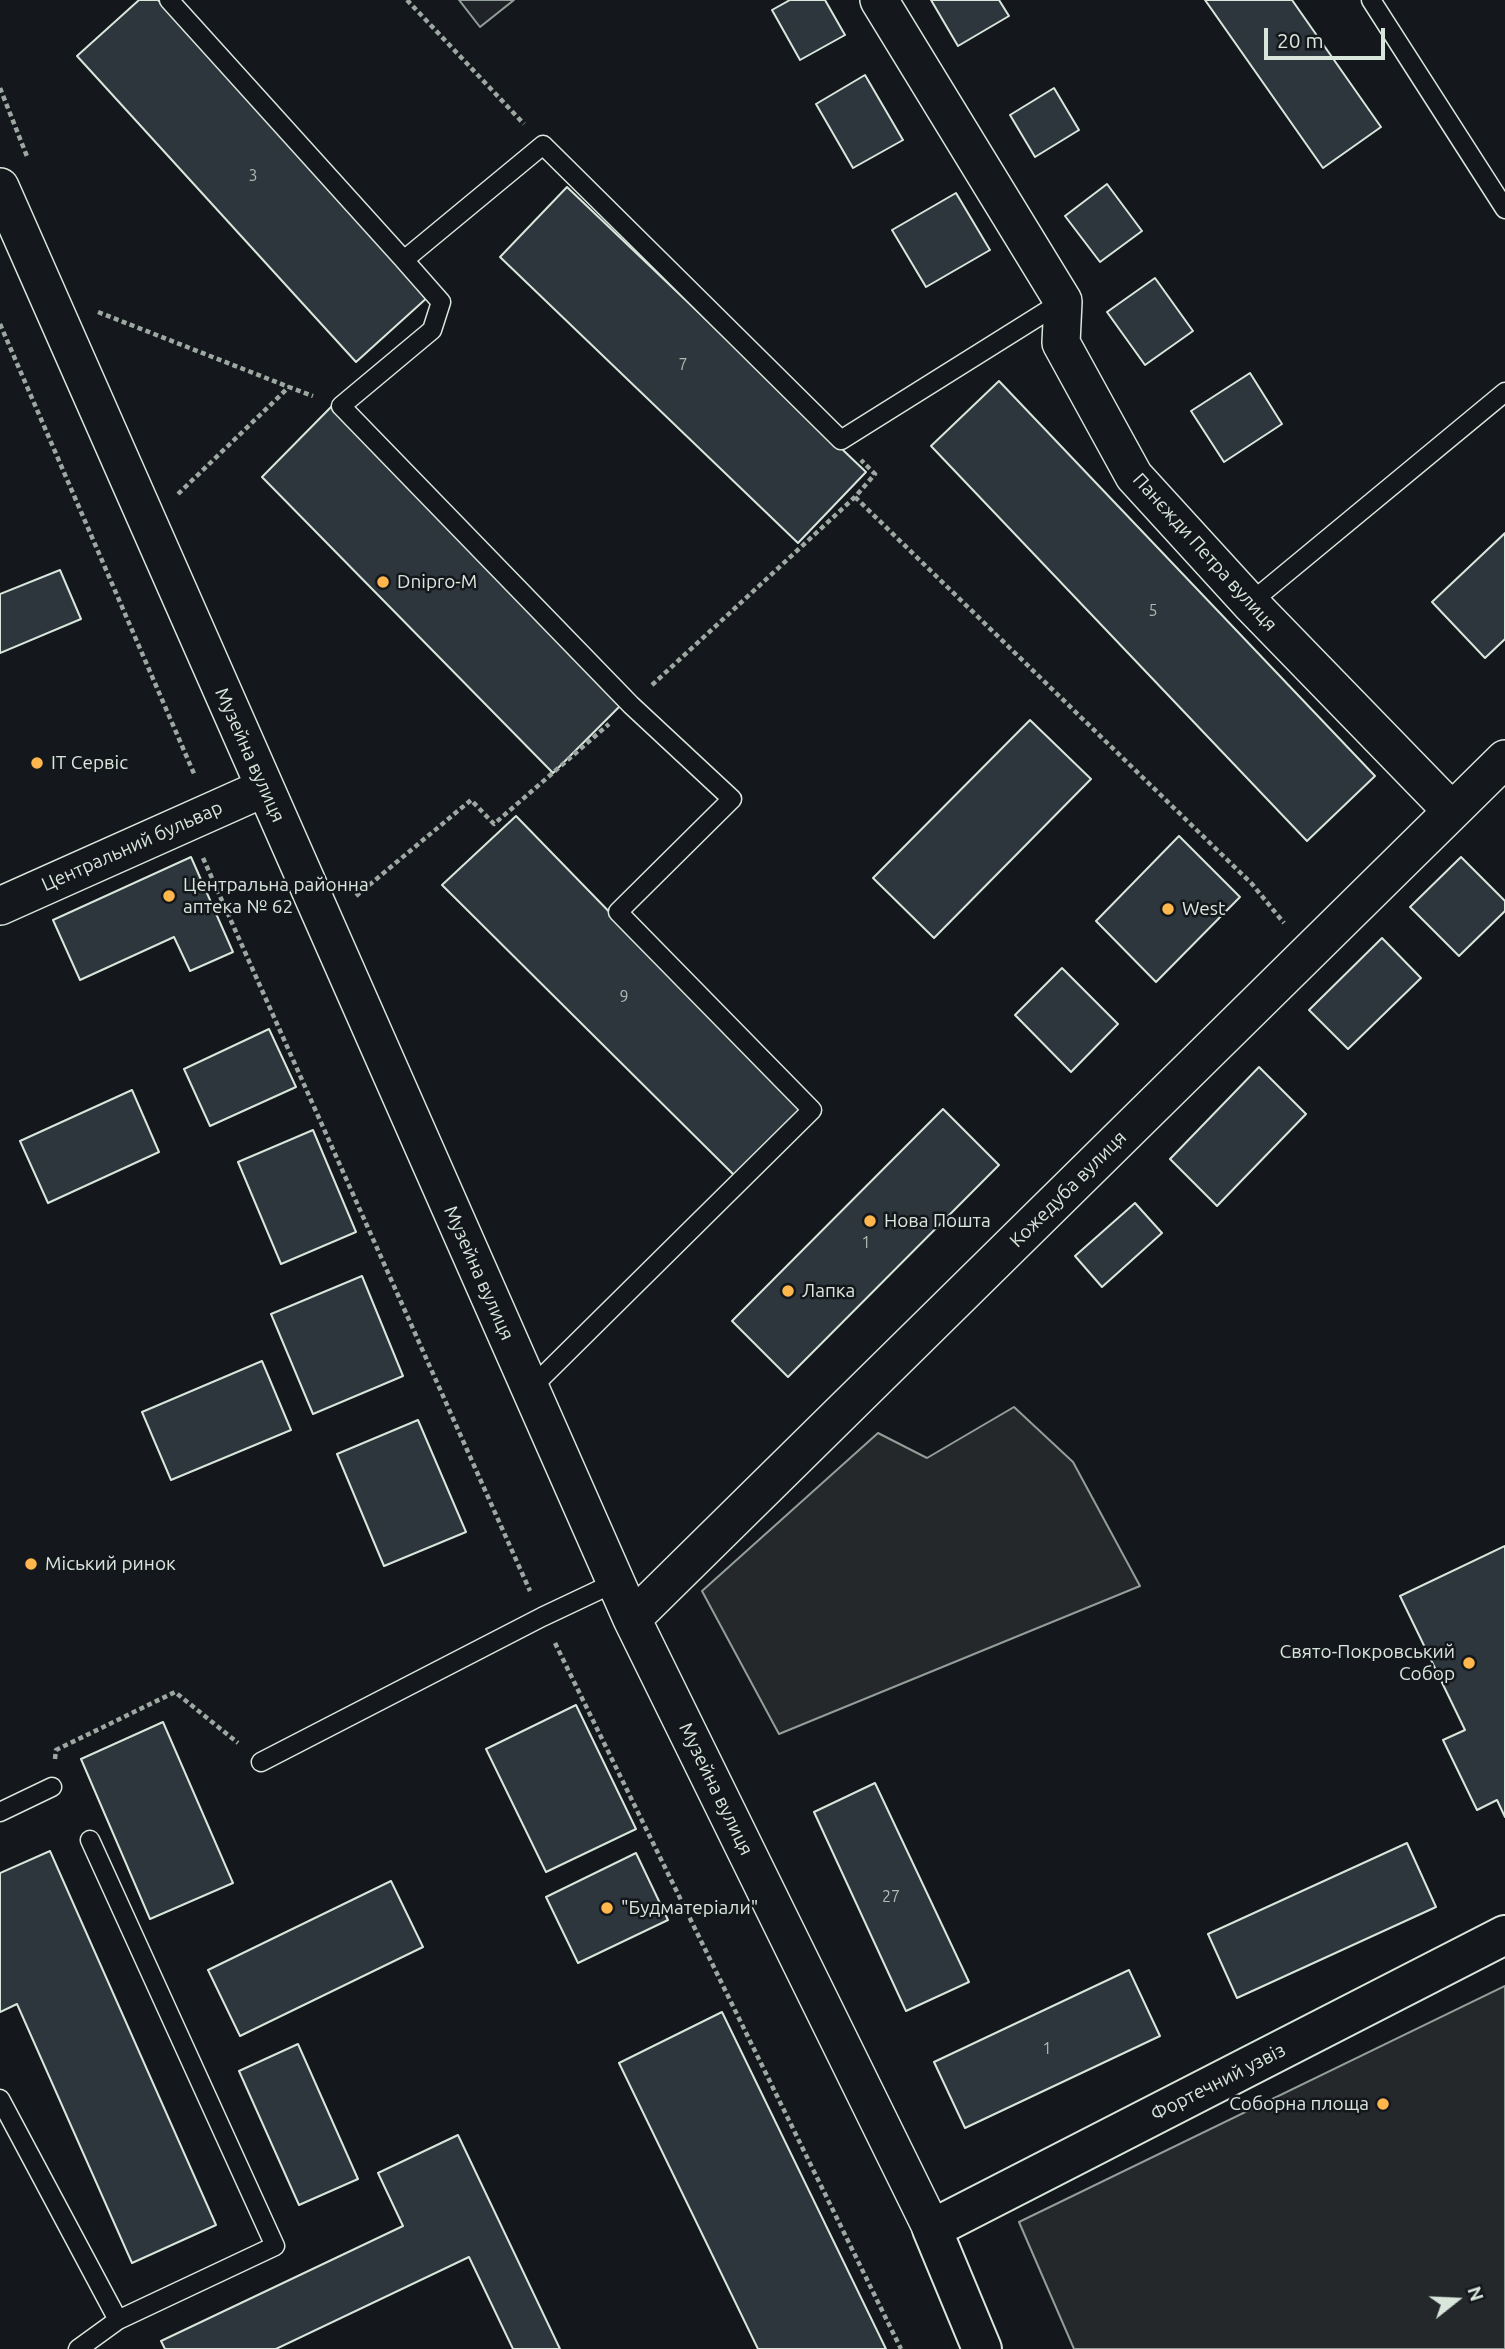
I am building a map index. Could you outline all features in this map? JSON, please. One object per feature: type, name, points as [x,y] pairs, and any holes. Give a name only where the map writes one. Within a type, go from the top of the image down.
[{"type":"street","points":[[879,0],[1063,301]]},
{"type":"street","name":"Музейна вулиця","points":[[0,187],[632,1619],[932,2229],[982,2349]]},
{"type":"street","name":"Панєжди Петра вулиця","points":[[1063,301],[1061,343],[1134,476],[1250,603],[1451,810]]},
{"type":"street","name":"Кожедуба вулиця","points":[[632,1619],[1505,759]]},
{"type":"street","name":"Центральний бульвар","points":[[0,906],[264,788]]},
{"type":"street","name":"Фортечний узвіз","points":[[932,2229],[1505,1935]]},
{"type":"lane","points":[[169,0],[441,302],[432,330],[341,405],[631,705],[732,799],[618,912],[812,1110],[530,1389]]},
{"type":"lane","points":[[1371,0],[1505,209]]},
{"type":"lane","points":[[404,260],[543,145],[841,440],[1063,301]]},
{"type":"lane","points":[[1250,603],[1505,392]]},
{"type":"lane","points":[[261,1762],[542,1617],[616,1582]]},
{"type":"lane","points":[[0,1812],[52,1787]]},
{"type":"lane","points":[[78,2349],[118,2320],[275,2246],[90,1840]]},
{"type":"lane","points":[[0,2099],[118,2320]]},
{"type":"path","points":[[407,0],[543,145]]},
{"type":"path","points":[[87,308],[289,387]]},
{"type":"path","points":[[0,324],[211,811]]},
{"type":"path","points":[[324,923],[471,800],[494,824],[631,705],[855,497],[875,474],[841,440]]},
{"type":"path","points":[[855,497],[1252,884],[1308,953]]},
{"type":"path","points":[[52,1787],[57,1750],[175,1692],[261,1762]]},
{"type":"shaded area","points":[[459,0],[514,0],[480,27]]},
{"type":"shaded area","points":[[1014,1407],[1073,1462],[1140,1586],[779,1734],[702,1591],[878,1433],[927,1458]]},
{"type":"shaded area","name":"Соборна площа","points":[[1505,1986],[1505,2349],[1074,2349],[1019,2222]]},
{"type":"building","points":[[139,0],[158,0],[429,296],[356,362],[77,56]]},
{"type":"building","points":[[790,0],[825,0],[845,35],[800,60],[772,10]]},
{"type":"building","points":[[931,0],[999,0],[1009,16],[958,46]]},
{"type":"building","points":[[1205,0],[1292,0],[1381,127],[1323,168]]},
{"type":"building","points":[[865,75],[903,140],[853,168],[816,104]]},
{"type":"building","points":[[1054,88],[1079,130],[1035,157],[1010,115]]},
{"type":"building","points":[[1107,184],[1142,231],[1100,262],[1065,216]]},
{"type":"building","points":[[567,187],[866,472],[798,543],[500,257]]},
{"type":"building","points":[[956,193],[990,250],[926,287],[892,230]]},
{"type":"building","points":[[1155,278],[1193,331],[1145,365],[1107,312]]},
{"type":"building","points":[[1250,373],[1282,424],[1224,462],[1191,411]]},
{"type":"building","points":[[999,381],[1375,776],[1307,841],[931,446]]},
{"type":"building","points":[[332,406],[624,702],[553,773],[262,477]]},
{"type":"building","points":[[1505,533],[1505,639],[1485,658],[1432,602]]},
{"type":"building","points":[[60,570],[81,619],[0,653],[0,594]]},
{"type":"building","points":[[1030,720],[1091,779],[934,938],[873,878]]},
{"type":"building","points":[[516,816],[802,1110],[738,1179],[442,885]]},
{"type":"building","name":"West","points":[[1179,836],[1240,897],[1156,982],[1096,921]]},
{"type":"building","points":[[191,857],[233,952],[190,971],[174,937],[80,980],[53,920]]},
{"type":"building","points":[[1461,857],[1505,901],[1505,911],[1459,956],[1410,907]]},
{"type":"building","points":[[1382,938],[1421,978],[1348,1049],[1309,1010]]},
{"type":"building","points":[[1062,968],[1118,1024],[1071,1072],[1015,1015]]},
{"type":"building","points":[[269,1029],[296,1087],[210,1126],[184,1069]]},
{"type":"building","points":[[1259,1067],[1306,1114],[1217,1206],[1170,1159]]},
{"type":"building","points":[[132,1090],[159,1152],[48,1203],[20,1141]]},
{"type":"building","points":[[943,1109],[999,1165],[788,1377],[732,1321]]},
{"type":"building","points":[[313,1130],[356,1232],[281,1264],[238,1162]]},
{"type":"building","points":[[1135,1203],[1162,1233],[1102,1287],[1075,1256]]},
{"type":"building","points":[[362,1276],[403,1376],[313,1414],[271,1314]]},
{"type":"building","points":[[262,1361],[291,1430],[171,1480],[142,1412]]},
{"type":"building","points":[[418,1420],[466,1532],[384,1566],[337,1454]]},
{"type":"building","name":"Свято-Покровський Собор","points":[[1505,1546],[1505,1817],[1497,1800],[1477,1810],[1443,1740],[1465,1730],[1400,1596]]},
{"type":"building","points":[[576,1705],[636,1829],[546,1872],[486,1749]]},
{"type":"building","points":[[163,1722],[233,1883],[150,1919],[81,1759]]},
{"type":"building","points":[[875,1783],[969,1982],[906,2011],[814,1812]]},
{"type":"building","points":[[1407,1843],[1436,1907],[1237,1998],[1208,1934]]},
{"type":"building","points":[[50,1851],[216,2225],[132,2263],[17,2004],[0,2012],[0,1873]]},
{"type":"building","name":"\"Будматеріали\"","points":[[636,1853],[668,1920],[578,1963],[546,1897]]},
{"type":"building","points":[[391,1881],[423,1947],[240,2036],[208,1970]]},
{"type":"building","points":[[1129,1970],[1160,2036],[965,2128],[934,2062]]},
{"type":"building","points":[[722,2012],[886,2349],[758,2349],[619,2063]]},
{"type":"building","points":[[298,2044],[358,2179],[299,2205],[239,2071]]},
{"type":"building","points":[[458,2135],[560,2349],[513,2349],[469,2257],[276,2349],[165,2349],[161,2341],[403,2226],[378,2173]]},
{"type":"place","name":"Dnipro-M","points":[[383,582]]},
{"type":"place","name":"IT Сервіс","points":[[37,763]]},
{"type":"place","name":"Центральна районна аптека № 62","points":[[169,896]]},
{"type":"place","name":"West","points":[[1168,909]]},
{"type":"place","name":"Нова Пошта","points":[[870,1221]]},
{"type":"place","name":"Лапка","points":[[788,1291]]},
{"type":"place","name":"Міський ринок","points":[[31,1564]]},
{"type":"place","name":"Свято-Покровський Собор","points":[[1469,1663]]},
{"type":"place","name":"\"Будматеріали\"","points":[[607,1908]]},
{"type":"place","name":"Соборна площа","points":[[1383,2104]]}]
